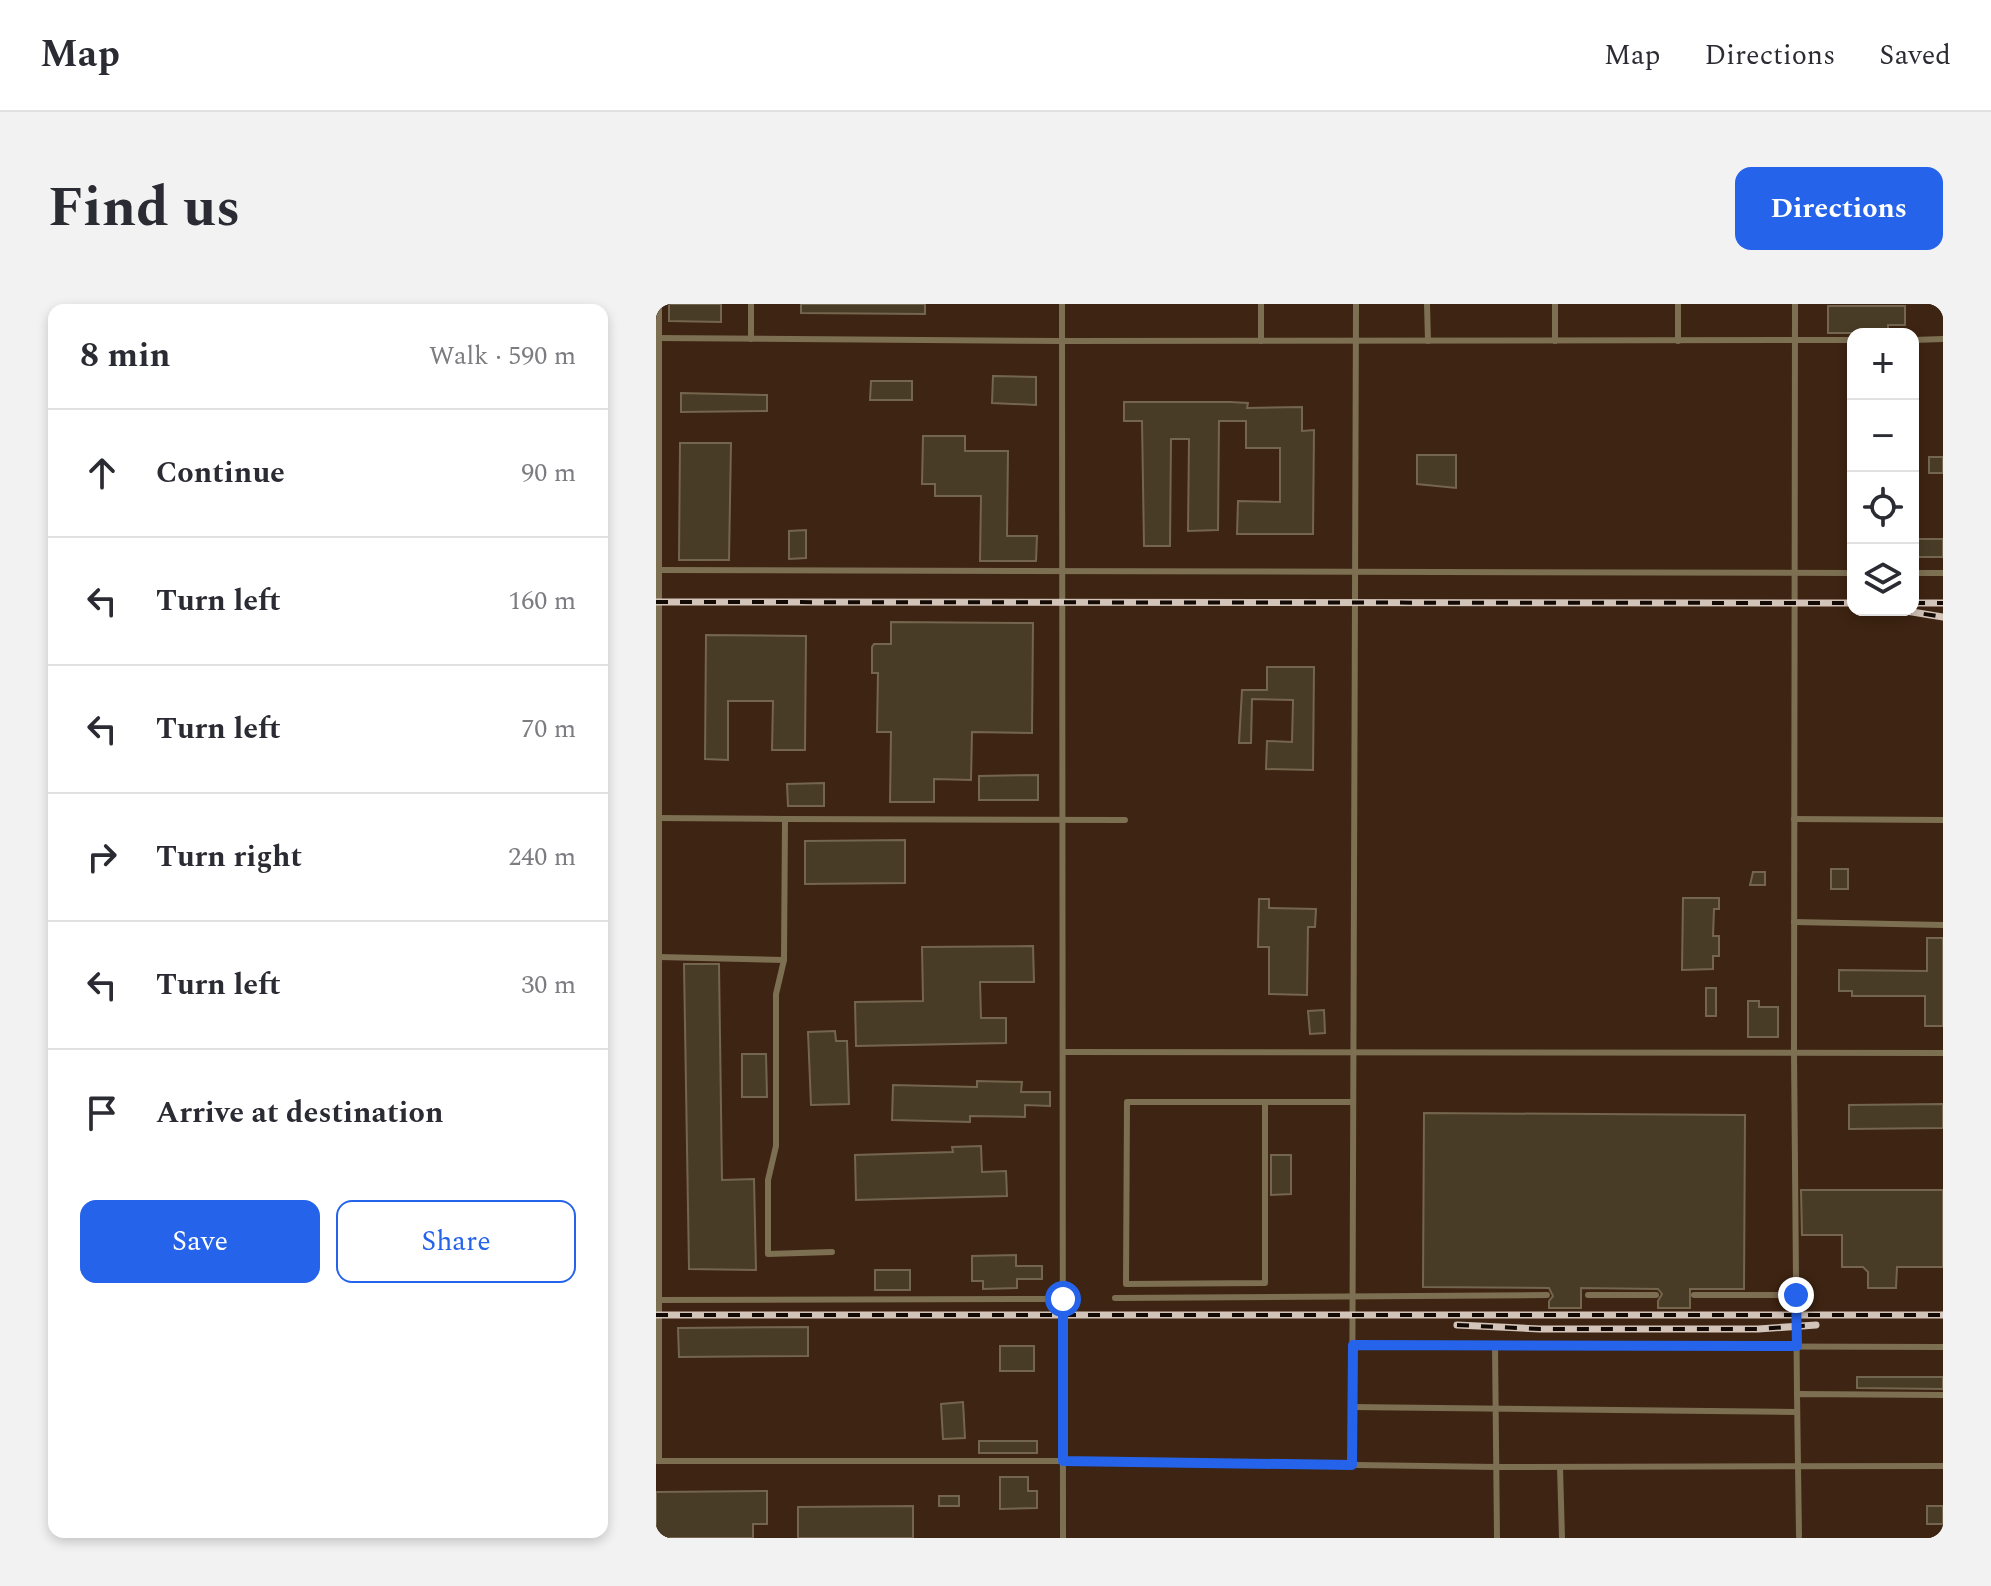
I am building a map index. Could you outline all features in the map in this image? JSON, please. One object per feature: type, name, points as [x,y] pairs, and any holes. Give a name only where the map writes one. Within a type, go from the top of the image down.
[{"type":"lane","points":[[659,304],[658,1461],[1063,1461],[1496,1467],[1943,1466]]},
{"type":"lane","points":[[751,304],[751,339]]},
{"type":"lane","points":[[1062,304],[1063,1538]]},
{"type":"lane","points":[[1261,304],[1261,341]]},
{"type":"lane","points":[[1352,1465],[1356,304]]},
{"type":"lane","points":[[1427,304],[1428,341]]},
{"type":"lane","points":[[1555,304],[1555,341]]},
{"type":"lane","points":[[1678,304],[1678,341]]},
{"type":"lane","points":[[1795,304],[1794,1052],[1799,1536]]},
{"type":"lane","points":[[658,338],[1847,340]]},
{"type":"lane","points":[[1919,340],[1943,339]]},
{"type":"lane","points":[[658,570],[1847,573]]},
{"type":"lane","points":[[1919,573],[1943,573]]},
{"type":"lane","points":[[658,818],[1125,820]]},
{"type":"lane","points":[[785,819],[784,960],[776,994],[776,1146],[768,1180],[768,1254],[832,1252]]},
{"type":"lane","points":[[1794,819],[1943,820]]},
{"type":"lane","points":[[1794,922],[1943,925]]},
{"type":"lane","points":[[659,957],[784,960]]},
{"type":"lane","points":[[1063,1052],[1943,1053]]},
{"type":"lane","points":[[1265,1102],[1265,1283],[1126,1284],[1127,1102],[1265,1102],[1353,1102]]},
{"type":"lane","points":[[1115,1298],[1547,1295]]},
{"type":"lane","points":[[1588,1295],[1656,1295]]},
{"type":"lane","points":[[1694,1295],[1796,1295]]},
{"type":"lane","points":[[658,1300],[1063,1299]]},
{"type":"lane","points":[[1353,1345],[1943,1347]]},
{"type":"lane","points":[[1495,1345],[1497,1538]]},
{"type":"lane","points":[[1797,1394],[1943,1395]]},
{"type":"lane","points":[[1352,1407],[1797,1412]]},
{"type":"lane","points":[[1560,1467],[1562,1538]]},
{"type":"shaded area","points":[[656,304],[1943,304],[1943,1538],[656,1538]]},
{"type":"building","points":[[669,304],[721,304],[721,322],[669,321]]},
{"type":"building","points":[[801,304],[925,304],[925,314],[801,313]]},
{"type":"building","points":[[1828,306],[1905,306],[1905,325],[1847,328],[1847,333],[1828,333]]},
{"type":"building","points":[[993,376],[1036,377],[1036,405],[992,403]]},
{"type":"building","points":[[871,381],[912,381],[912,400],[870,400]]},
{"type":"building","points":[[681,393],[767,395],[767,411],[681,412]]},
{"type":"building","points":[[1124,402],[1230,402],[1248,403],[1247,408],[1302,407],[1302,431],[1314,430],[1313,534],[1237,534],[1238,501],[1280,502],[1280,448],[1246,448],[1246,421],[1219,421],[1218,530],[1188,531],[1189,439],[1171,439],[1170,546],[1144,546],[1142,421],[1124,421]]},
{"type":"building","points":[[923,436],[965,436],[965,451],[1008,451],[1007,536],[1037,536],[1036,561],[980,561],[981,496],[935,496],[935,484],[922,484]]},
{"type":"building","points":[[680,443],[731,443],[729,560],[679,560]]},
{"type":"building","points":[[1417,455],[1456,455],[1456,488],[1417,484]]},
{"type":"building","points":[[1929,457],[1943,457],[1943,473],[1929,473]]},
{"type":"building","points":[[806,530],[806,558],[789,559],[789,531]]},
{"type":"building","points":[[1919,539],[1943,539],[1943,557],[1919,557]]},
{"type":"building","points":[[891,622],[1033,623],[1032,733],[972,732],[971,780],[934,779],[934,802],[890,802],[891,732],[877,732],[878,673],[872,673],[872,647],[874,644],[891,644]]},
{"type":"building","points":[[706,635],[806,636],[805,750],[772,750],[773,701],[728,701],[728,760],[705,759]]},
{"type":"building","points":[[1267,667],[1314,667],[1313,770],[1266,769],[1267,741],[1292,742],[1293,700],[1252,699],[1251,743],[1239,743],[1242,690],[1267,690]]},
{"type":"building","points":[[1038,775],[1038,800],[979,800],[979,776]]},
{"type":"building","points":[[824,783],[824,806],[788,806],[787,784]]},
{"type":"building","points":[[905,840],[905,883],[805,884],[805,841]]},
{"type":"building","points":[[1831,869],[1848,869],[1848,889],[1831,889]]},
{"type":"building","points":[[1753,872],[1765,872],[1765,885],[1750,885]]},
{"type":"building","points":[[1683,898],[1719,898],[1719,909],[1714,909],[1713,936],[1719,936],[1719,956],[1713,956],[1713,969],[1682,970]]},
{"type":"building","points":[[1259,899],[1269,899],[1269,908],[1316,909],[1315,927],[1308,927],[1307,995],[1269,994],[1269,947],[1258,947]]},
{"type":"building","points":[[1927,938],[1943,938],[1943,1026],[1925,1026],[1925,996],[1852,996],[1852,991],[1839,991],[1839,970],[1927,971]]},
{"type":"building","points":[[1033,946],[1034,982],[980,982],[981,1018],[1006,1018],[1006,1043],[856,1046],[855,1002],[923,1001],[922,947]]},
{"type":"building","points":[[684,964],[719,964],[722,1180],[754,1179],[756,1270],[689,1269]]},
{"type":"building","points":[[1706,988],[1716,988],[1716,1016],[1706,1016]]},
{"type":"building","points":[[1748,1001],[1759,1001],[1759,1007],[1778,1007],[1778,1037],[1748,1037]]},
{"type":"building","points":[[1324,1010],[1325,1033],[1310,1034],[1308,1011]]},
{"type":"building","points":[[835,1031],[836,1041],[847,1041],[849,1104],[811,1105],[808,1032]]},
{"type":"building","points":[[742,1054],[766,1054],[767,1097],[742,1097]]},
{"type":"building","points":[[977,1081],[1022,1082],[1021,1092],[1050,1092],[1050,1106],[1025,1105],[1025,1117],[970,1116],[970,1122],[892,1120],[893,1085],[977,1087]]},
{"type":"building","points":[[1943,1104],[1943,1128],[1849,1129],[1849,1105]]},
{"type":"building","points":[[1424,1113],[1745,1115],[1744,1289],[1690,1289],[1690,1308],[1658,1308],[1662,1294],[1658,1289],[1581,1288],[1581,1308],[1549,1308],[1553,1296],[1549,1288],[1423,1287]]},
{"type":"building","points":[[981,1146],[982,1172],[1006,1171],[1007,1196],[856,1200],[855,1155],[953,1152],[952,1147]]},
{"type":"building","points":[[1271,1155],[1291,1155],[1291,1194],[1271,1195]]},
{"type":"building","points":[[1801,1190],[1943,1190],[1943,1267],[1897,1267],[1896,1288],[1868,1288],[1868,1272],[1863,1267],[1842,1267],[1842,1235],[1802,1235]]},
{"type":"building","points":[[1016,1255],[1016,1266],[1042,1266],[1042,1279],[1017,1279],[1017,1288],[983,1289],[983,1281],[972,1281],[972,1256]]},
{"type":"building","points":[[875,1270],[910,1270],[910,1290],[875,1290]]},
{"type":"building","points":[[808,1327],[808,1356],[679,1357],[678,1328]]},
{"type":"building","points":[[1000,1346],[1034,1346],[1034,1371],[1000,1371]]},
{"type":"building","points":[[1857,1377],[1943,1377],[1943,1389],[1857,1388]]},
{"type":"building","points":[[963,1402],[965,1438],[943,1439],[941,1404]]},
{"type":"building","points":[[979,1441],[1037,1441],[1037,1453],[979,1453]]},
{"type":"building","points":[[1000,1477],[1028,1477],[1028,1491],[1037,1491],[1037,1508],[1000,1509]]},
{"type":"building","points":[[767,1491],[767,1524],[753,1524],[753,1538],[656,1538],[656,1492]]},
{"type":"building","points":[[939,1496],[959,1496],[959,1506],[939,1506]]},
{"type":"building","points":[[913,1506],[913,1538],[798,1538],[798,1507]]},
{"type":"building","points":[[1927,1506],[1943,1506],[1943,1524],[1927,1524]]},
{"type":"railway","points":[[656,602],[1847,603]]},
{"type":"railway","points":[[1919,603],[1943,603]]},
{"type":"railway","points":[[1919,613],[1943,617]]},
{"type":"railway","points":[[656,1315],[1943,1315]]},
{"type":"railway","points":[[1457,1325],[1540,1329],[1758,1329],[1816,1325]]},
{"type":"route","points":[[1063,1299],[1063,1461],[1352,1465],[1353,1345],[1797,1346],[1796,1295]]}]
